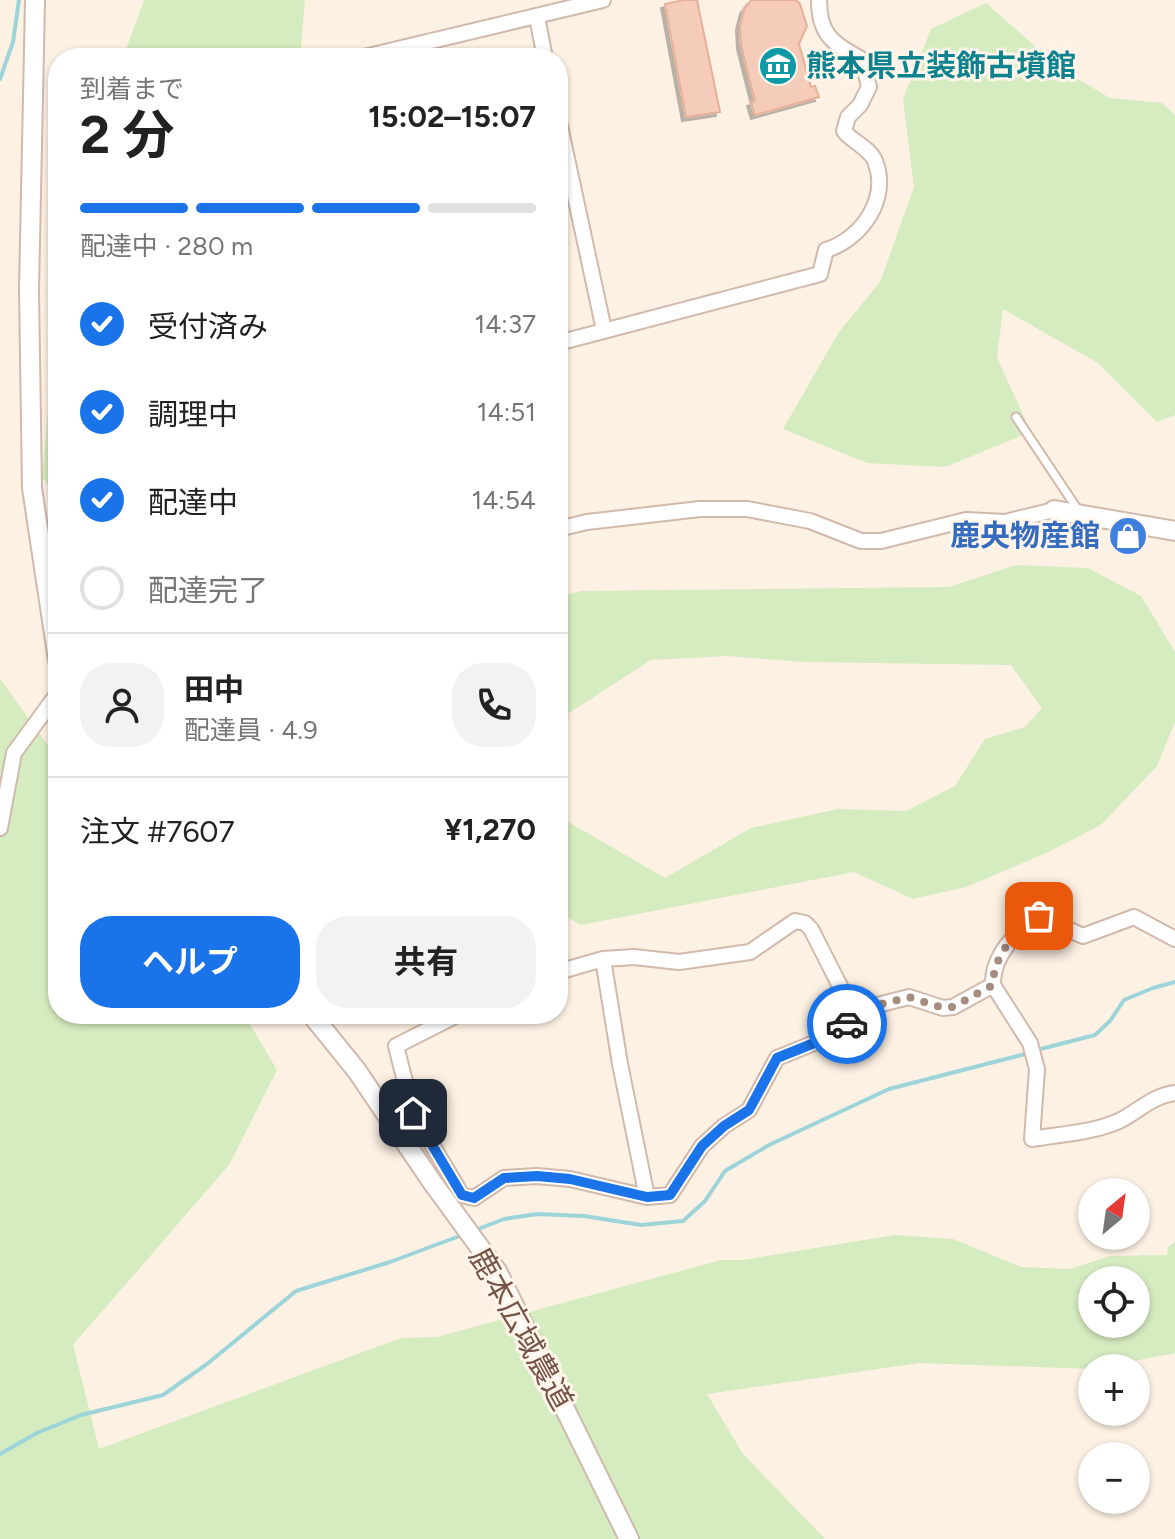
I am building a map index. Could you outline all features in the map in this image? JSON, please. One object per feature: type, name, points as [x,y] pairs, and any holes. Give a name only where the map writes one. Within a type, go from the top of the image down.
[{"type":"street","points":[[35,0],[29,290],[32,488],[48,594]]},
{"type":"street","points":[[403,48],[537,17],[571,3],[603,0]]},
{"type":"street","points":[[568,340],[820,274],[826,250],[838,247],[858,232],[874,209],[879,188],[875,161],[844,131],[848,117],[860,105],[869,87],[863,60],[834,44],[826,33],[820,19],[819,0]]},
{"type":"street","points":[[537,17],[543,48]]},
{"type":"street","points":[[568,163],[604,330]]},
{"type":"street","points":[[568,527],[700,509],[747,509],[810,521],[861,541],[881,541],[966,520],[1005,522],[1054,510],[1175,531]]},
{"type":"street","points":[[0,828],[14,753],[48,707]]},
{"type":"street","points":[[1175,939],[1134,917],[1083,936],[1039,916],[1023,926],[999,956],[993,985],[1030,1043],[1037,1069],[1032,1139],[1097,1129],[1121,1120],[1160,1095],[1175,1093]]},
{"type":"street","points":[[568,969],[603,959],[634,957],[679,962],[750,952],[795,921],[805,923],[811,929],[843,992],[858,1010]]},
{"type":"street","points":[[603,959],[647,1197]]},
{"type":"street","points":[[439,1024],[396,1046],[413,1113],[462,1195],[474,1198],[504,1178],[537,1176],[570,1179],[647,1197],[670,1195],[702,1146],[724,1126],[749,1110],[777,1058],[839,1033],[858,1010],[909,997],[943,1008],[953,1007],[993,985]]},
{"type":"street","name":"鹿本広域農道","points":[[319,1024],[357,1071],[497,1271],[629,1539]]},
{"type":"lane","points":[[1016,417],[1081,515]]},
{"type":"green space","points":[[144,0],[305,0],[301,48],[127,48]]},
{"type":"green space","points":[[986,3],[1061,69],[1110,98],[1162,103],[1175,115],[1175,415],[1157,422],[1098,363],[1003,309],[997,358],[1031,432],[945,467],[867,463],[783,429],[839,332],[880,282],[914,187],[903,99],[931,29]]},
{"type":"green space","points":[[48,412],[48,486],[42,477]]},
{"type":"green space","points":[[1016,565],[1088,568],[1141,596],[1175,652],[1175,722],[1157,766],[1101,825],[1044,854],[966,887],[913,899],[854,872],[581,925],[568,918],[568,822],[665,878],[751,828],[838,809],[906,811],[955,786],[985,739],[1025,727],[1042,708],[1011,665],[803,662],[728,656],[651,660],[568,714],[568,594],[581,591],[949,587]]},
{"type":"green space","points":[[0,679],[48,745],[48,1024],[250,1024],[277,1070],[229,1165],[73,1345],[99,1449],[401,1338],[437,1337],[721,1260],[742,1260],[895,1235],[953,1239],[1021,1267],[1070,1269],[1078,1266],[1078,1338],[1150,1338],[1150,1266],[1079,1266],[1110,1256],[1167,1255],[1168,1247],[1175,1241],[1175,1353],[1150,1358],[1150,1354],[1078,1354],[1078,1369],[919,1363],[707,1394],[743,1454],[825,1539],[0,1539]]},
{"type":"building","points":[[697,0],[720,112],[686,117],[665,4]]},
{"type":"building","points":[[751,0],[796,0],[800,4],[807,26],[799,44],[811,87],[815,86],[819,97],[755,115],[740,26],[744,10]]},
{"type":"waterway","points":[[0,79],[13,42],[19,0]]},
{"type":"waterway","points":[[1037,1050],[1095,1035],[1110,1021],[1124,1000],[1175,982]]},
{"type":"waterway","points":[[473,1231],[504,1219],[537,1214],[584,1216],[641,1225],[683,1221],[705,1201],[725,1171],[769,1145],[889,1089],[1029,1053]]},
{"type":"waterway","points":[[0,1454],[37,1433],[81,1415],[163,1395],[207,1364],[296,1291],[390,1262],[465,1234]]},
{"type":"way so far","points":[[847,1024],[858,1010],[909,997],[943,1008],[953,1007],[993,985],[999,956],[1023,926],[1039,916]]},
{"type":"place","name":"熊本県立装飾古墳館","points":[[778,66]]},
{"type":"place","name":"鹿央物産館","points":[[1128,536]]},
{"type":"route","points":[[413,1113],[462,1195],[474,1198],[504,1178],[537,1176],[570,1179],[647,1197],[670,1195],[702,1146],[724,1126],[749,1110],[777,1058],[839,1033],[847,1024]]}]
